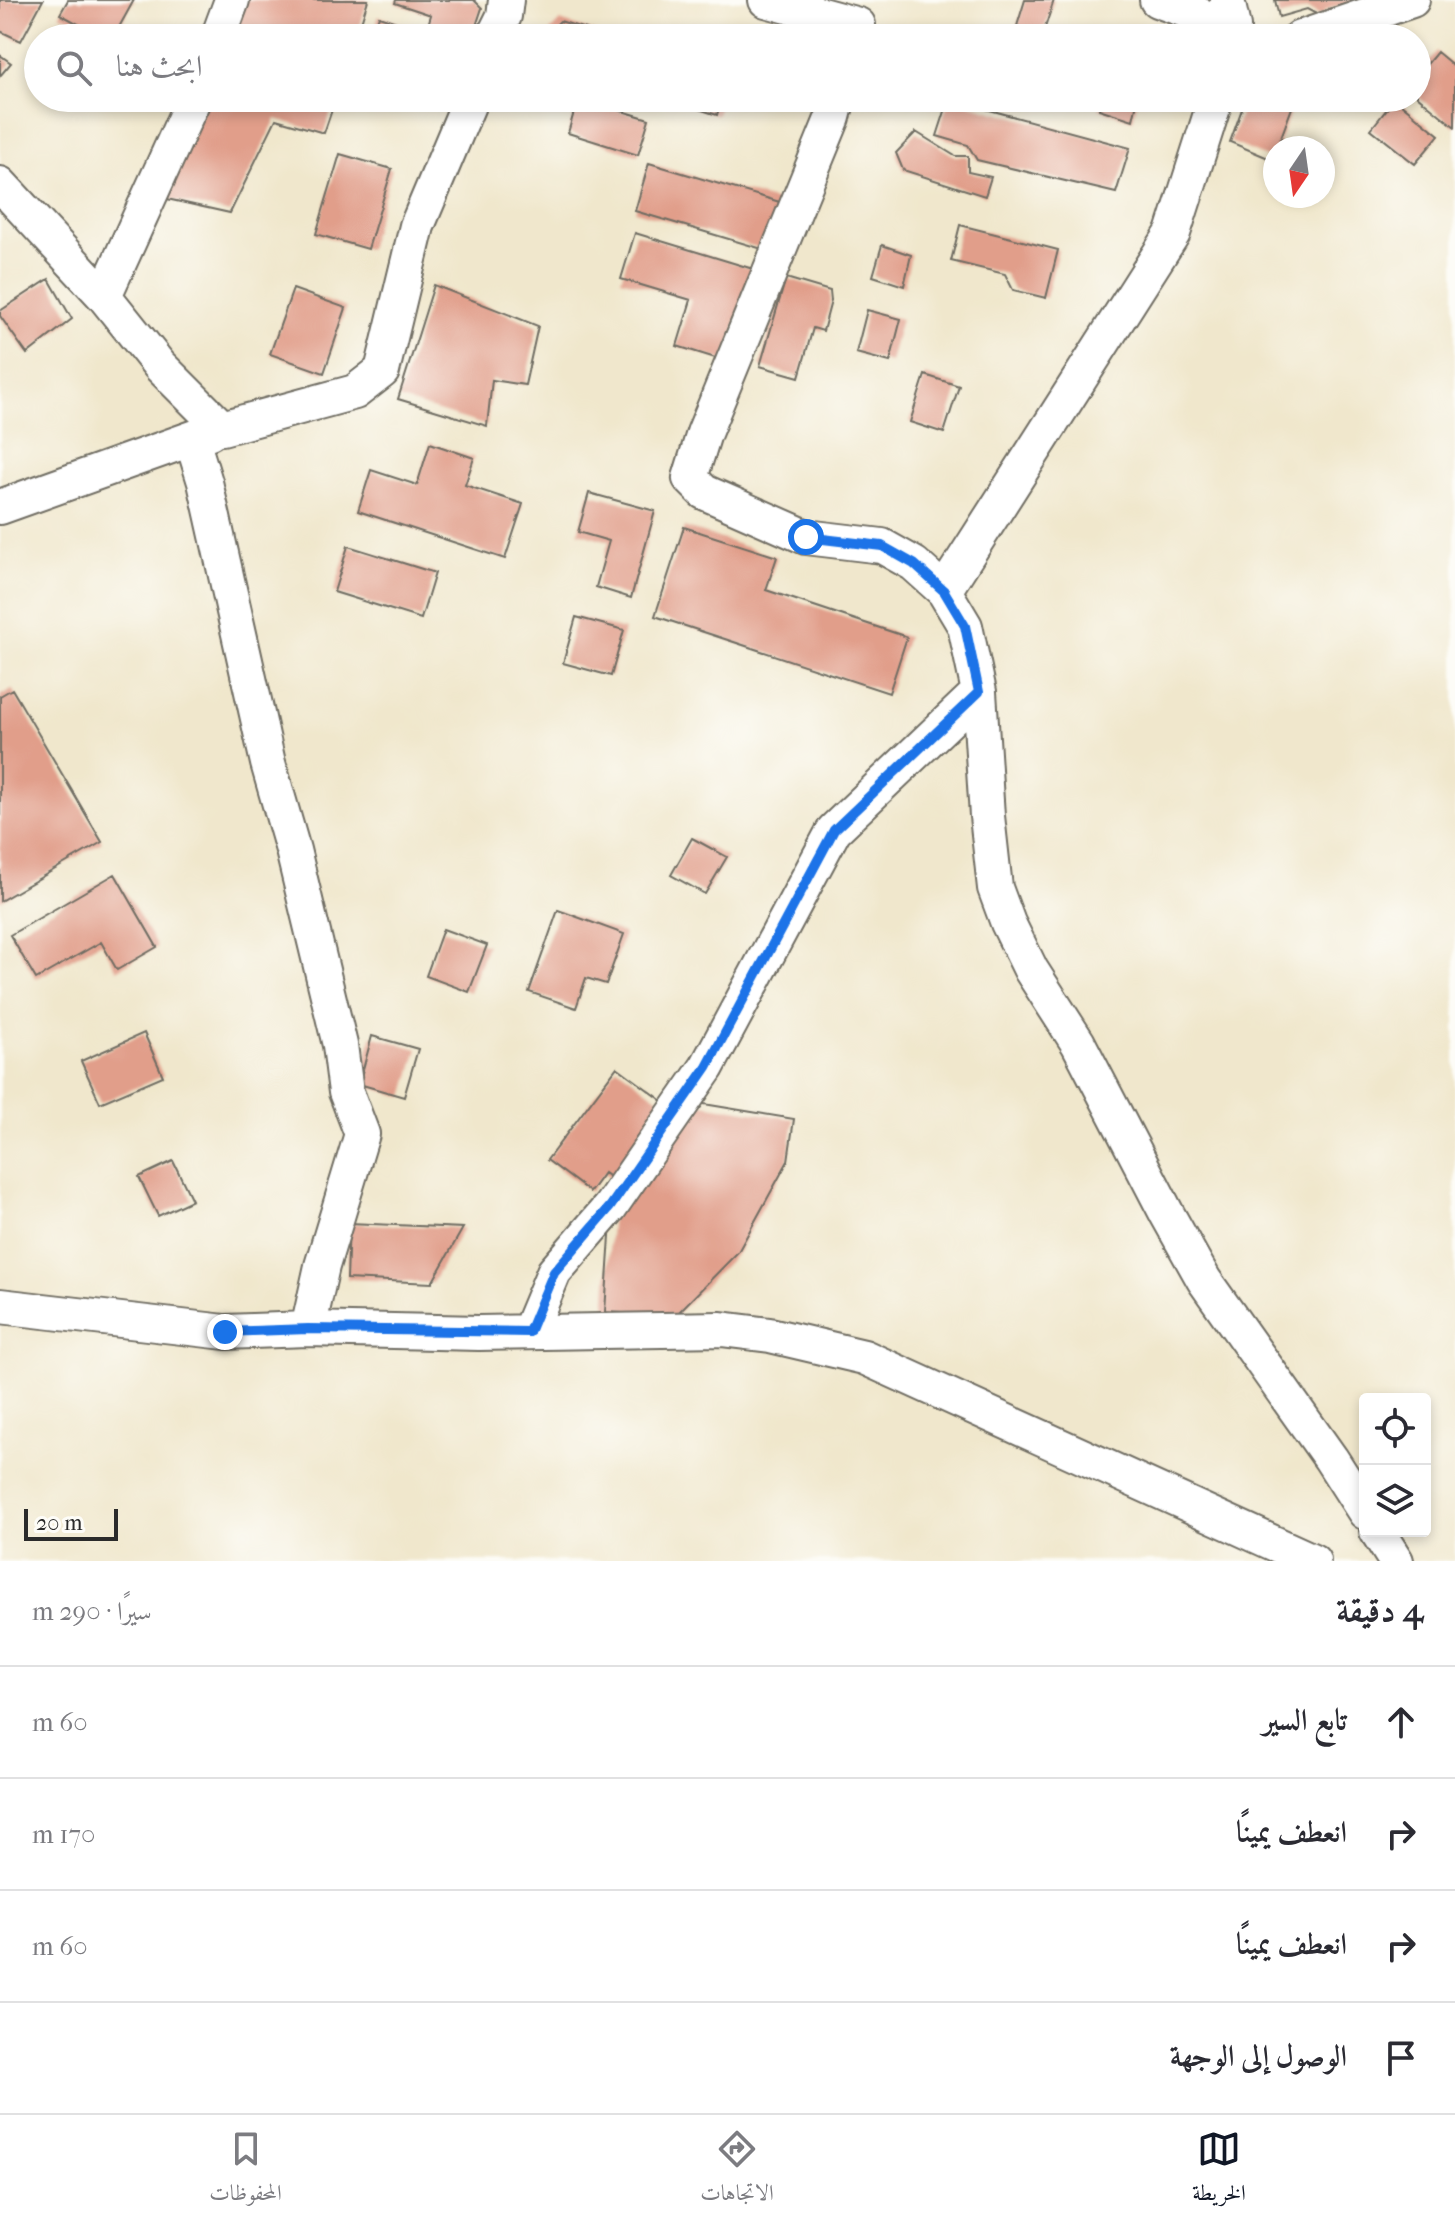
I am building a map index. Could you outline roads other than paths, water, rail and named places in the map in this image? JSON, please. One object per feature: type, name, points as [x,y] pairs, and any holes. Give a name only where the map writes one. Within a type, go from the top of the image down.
[{"type":"street","points":[[223,24],[232,0]]},
{"type":"street","points":[[500,24],[506,0]]},
{"type":"street","points":[[766,0],[859,21]]},
{"type":"street","points":[[1157,0],[1230,22]]},
{"type":"street","points":[[1341,24],[1412,0]]},
{"type":"street","points":[[104,296],[188,112]]},
{"type":"street","points":[[0,507],[207,434],[355,392],[382,371],[417,226],[465,112]]},
{"type":"street","points":[[834,112],[704,433],[690,478],[704,492],[806,537],[882,546],[914,564],[944,591],[965,626],[979,692],[995,888],[1008,923],[1031,970],[1078,1043],[1204,1280],[1359,1503]]},
{"type":"street","points":[[944,591],[1173,233],[1212,112]]},
{"type":"street","points":[[0,184],[104,296],[160,366],[207,434],[205,482],[268,763],[293,850],[340,1045],[346,1092],[362,1134],[322,1266],[308,1329]]},
{"type":"street","points":[[529,1332],[554,1272],[610,1207],[707,1067],[834,830],[979,692]]},
{"type":"street","points":[[0,1306],[225,1332],[308,1329],[529,1332],[721,1329],[770,1335],[864,1357],[1313,1561]]},
{"type":"street","points":[[1381,1537],[1396,1561]]}]
